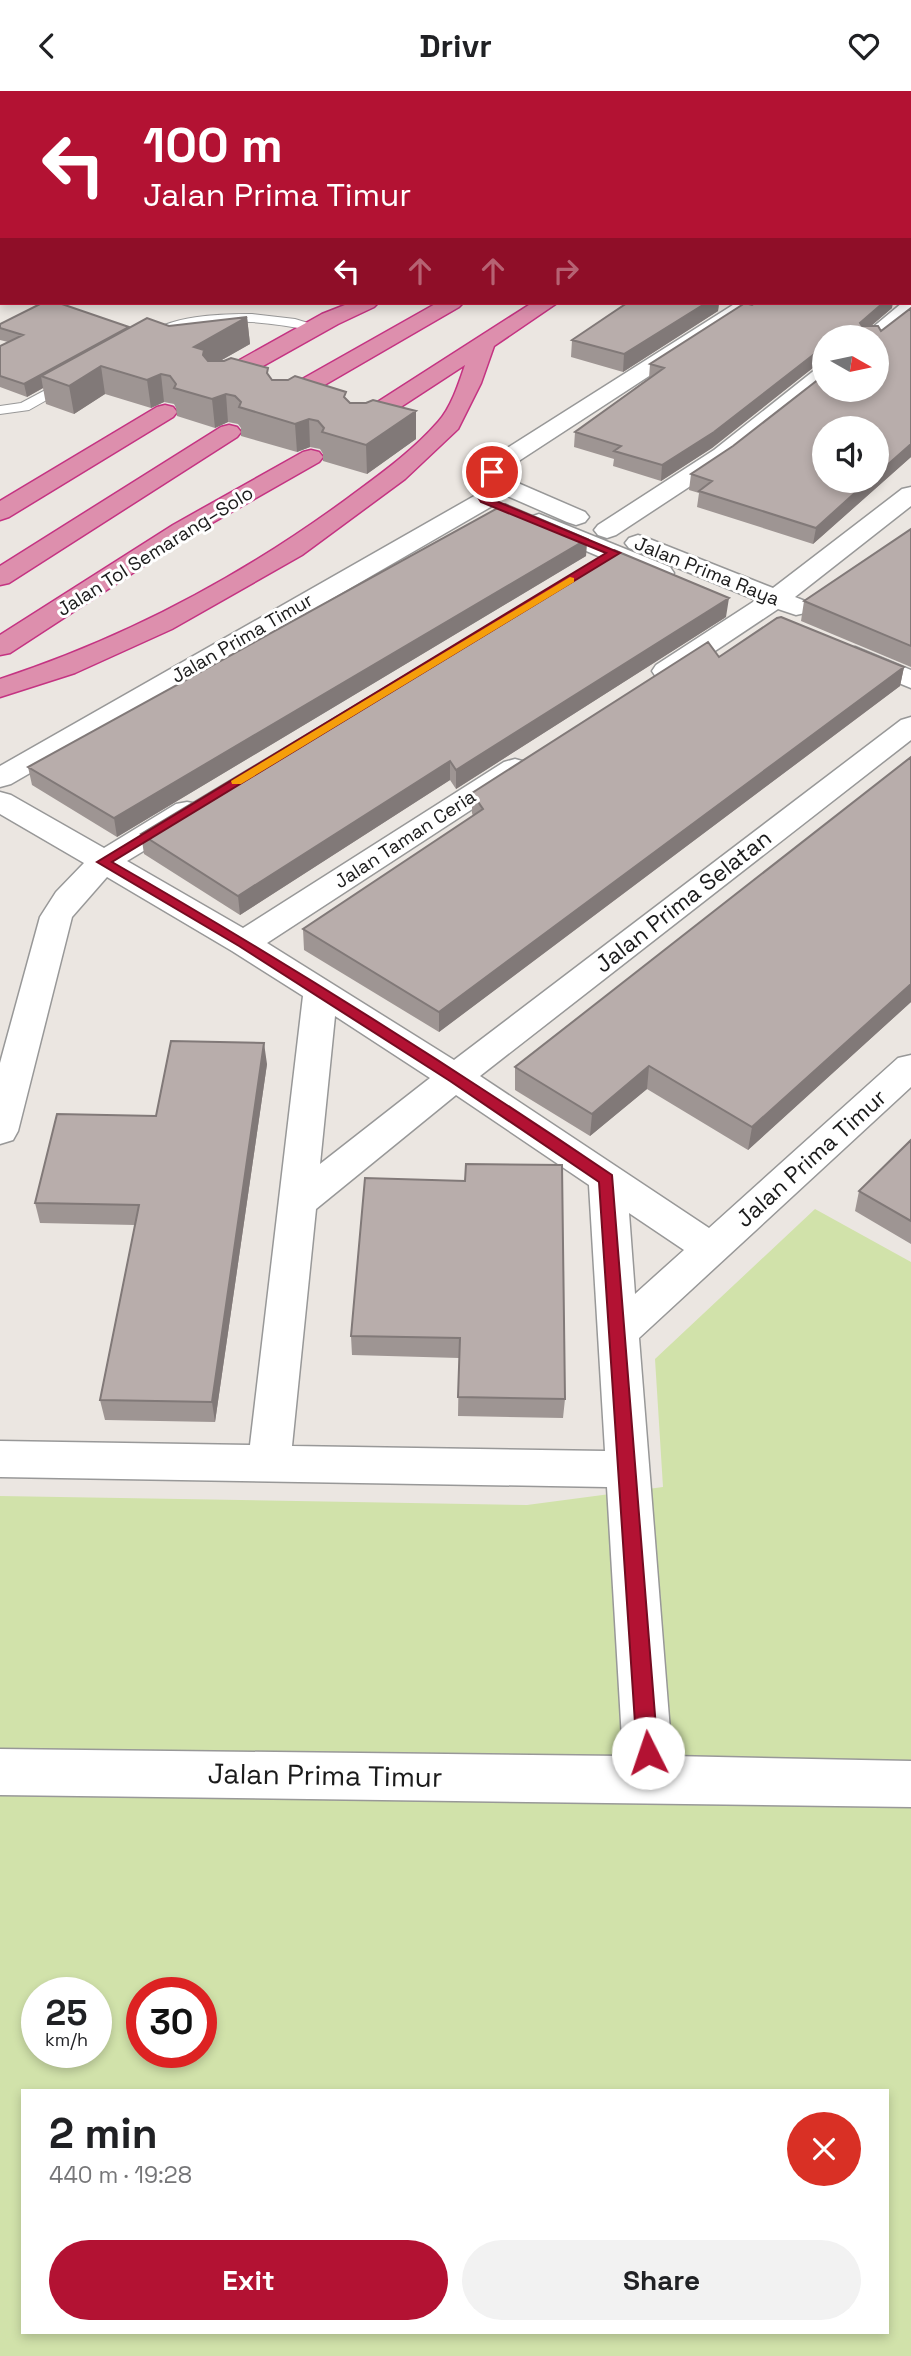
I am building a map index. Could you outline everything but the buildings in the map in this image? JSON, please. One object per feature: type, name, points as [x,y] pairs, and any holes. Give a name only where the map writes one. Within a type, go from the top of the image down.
[{"type":"highway","points":[[219,381],[315,327],[363,305]]},
{"type":"highway","points":[[282,400],[448,305]]},
{"type":"highway","points":[[359,424],[542,305]]},
{"type":"highway","points":[[0,688],[65,667],[162,623],[293,550],[396,474],[450,423],[470,383],[484,344]]},
{"type":"highway","points":[[0,512],[165,412]]},
{"type":"highway","points":[[0,576],[229,432]]},
{"type":"highway","name":"Jalan Tol Semarang–Solo","points":[[0,647],[182,530],[311,457]]},
{"type":"street","name":"Jalan Prima Timur","points":[[0,778],[488,490],[494,467],[747,305]]},
{"type":"street","points":[[887,325],[911,306]]},
{"type":"street","points":[[604,550],[812,384]]},
{"type":"street","name":"Jalan Prima Raya","points":[[488,490],[604,550],[766,606],[823,630],[911,656]]},
{"type":"street","points":[[639,688],[766,606],[911,494]]},
{"type":"street","name":"Jalan Prima Raya","points":[[823,630],[911,680]]},
{"type":"street","name":"Jalan Prima Selatan","points":[[455,1077],[911,726]]},
{"type":"street","name":"Jalan Taman Ceria","points":[[244,943],[534,755]]},
{"type":"street","points":[[0,1131],[56,917],[62,906],[103,862],[210,797]]},
{"type":"street","points":[[0,801],[244,943],[455,1077],[711,1249]]},
{"type":"street","points":[[269,1463],[320,992]]},
{"type":"street","name":"Jalan Prima Timur","points":[[618,1333],[911,1067]]},
{"type":"street","points":[[298,1202],[455,1077]]},
{"type":"street","points":[[607,1179],[649,1779]]},
{"type":"street","points":[[0,1459],[626,1469]]},
{"type":"street","name":"Jalan Prima Timur","points":[[0,1772],[911,1784]]},
{"type":"lane","points":[[133,347],[179,324],[219,320],[275,320],[315,327]]},
{"type":"lane","points":[[0,409],[24,407],[84,373]]},
{"type":"green space","points":[[815,1209],[911,1262],[911,2356],[0,2356],[0,1496],[527,1505],[663,1487],[655,1359]]},
{"type":"slow traffic","points":[[237,781],[570,580]]},
{"type":"route","points":[[492,472],[491,480],[479,491],[485,500],[615,553],[103,862],[244,943],[455,1077],[607,1179],[648,1753]]}]
